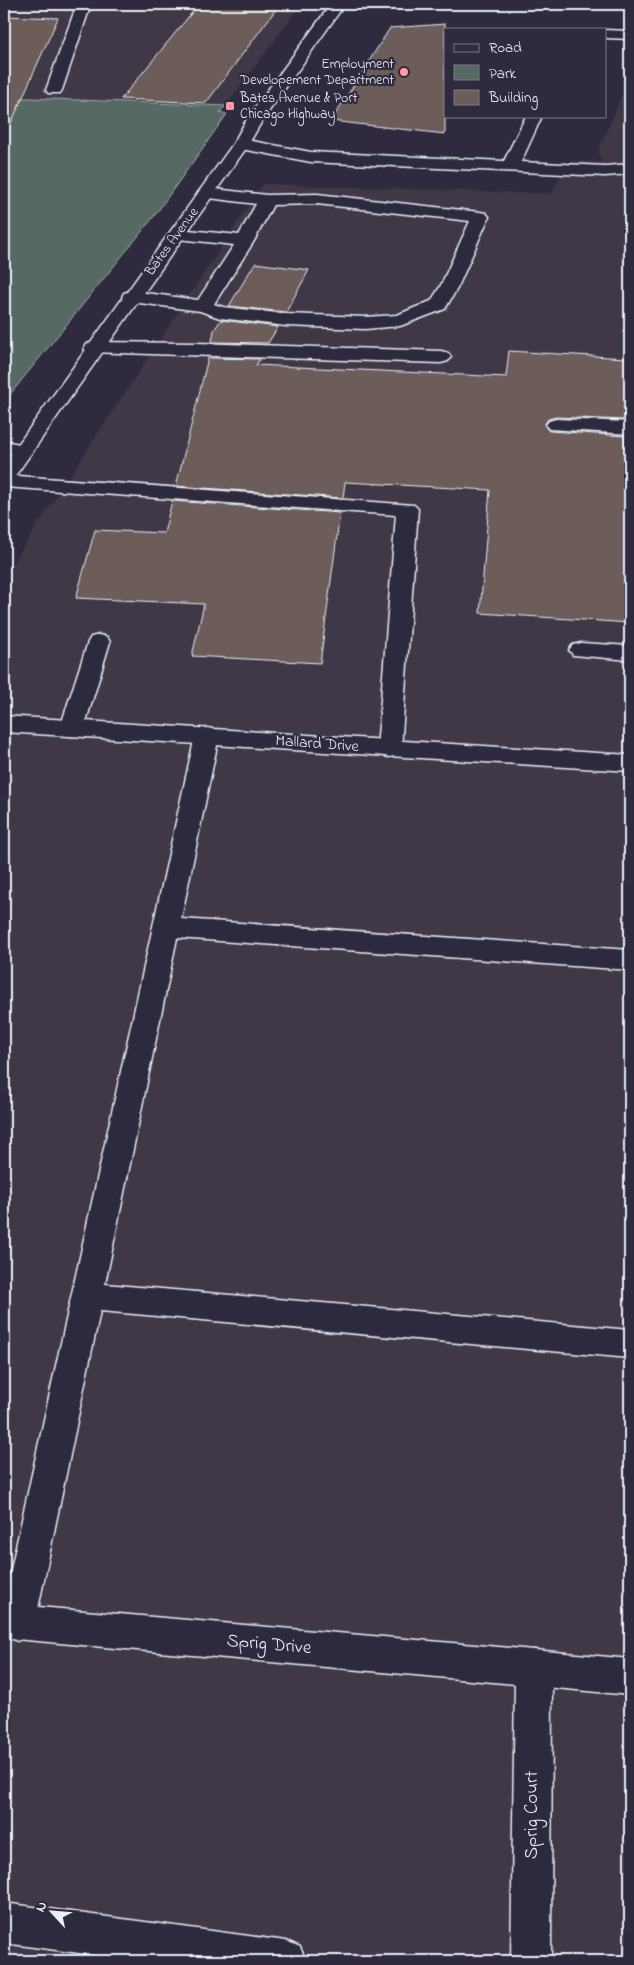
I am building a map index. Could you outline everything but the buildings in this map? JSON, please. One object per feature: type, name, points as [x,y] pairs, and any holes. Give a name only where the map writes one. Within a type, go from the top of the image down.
[{"type":"street","points":[[54,90],[84,4],[74,4]]},
{"type":"street","name":"Bates Avenue","points":[[4,480],[94,348],[178,234],[241,144],[254,120],[338,4]]},
{"type":"street","points":[[606,34],[630,35]]},
{"type":"street","points":[[511,165],[533,118]]},
{"type":"street","points":[[241,144],[311,157],[511,165],[605,171],[630,169]]},
{"type":"street","points":[[131,296],[204,306],[220,312],[286,320],[365,322],[400,320],[438,305],[449,287],[480,217],[317,199],[267,200],[207,193]]},
{"type":"street","points":[[204,306],[245,241],[267,200]]},
{"type":"street","points":[[178,234],[245,241]]},
{"type":"street","points":[[94,348],[197,349],[441,357]]},
{"type":"street","points":[[556,424],[630,428]]},
{"type":"street","points":[[4,447],[24,450]]},
{"type":"street","points":[[4,480],[408,509],[389,749]]},
{"type":"street","points":[[72,728],[99,642]]},
{"type":"street","points":[[581,650],[630,653]]},
{"type":"street","name":"Mallard Drive","points":[[4,724],[630,763]]},
{"type":"street","points":[[10,1622],[87,1296],[207,736]]},
{"type":"street","points":[[166,928],[630,960]]},
{"type":"street","points":[[87,1296],[630,1344]]},
{"type":"street","name":"Sprig Drive","points":[[10,1622],[630,1677]]},
{"type":"street","name":"Sprig Court","points":[[531,1961],[534,1668]]},
{"type":"street","points":[[4,1923],[286,1961]]},
{"type":"shaded area","points":[[4,4],[301,4],[226,106],[4,97]]},
{"type":"shaded area","points":[[630,76],[630,1961],[4,1961],[4,576],[263,184],[551,194],[570,161],[602,162],[598,152]]},
{"type":"green space","points":[[4,97],[226,106],[220,112],[227,114],[152,219],[4,402]]},
{"type":"place","name":"Employment Developement Department","points":[[404,72]]},
{"type":"place","name":"Bates Avenue & Port Chicago Highway","points":[[230,106]]}]
